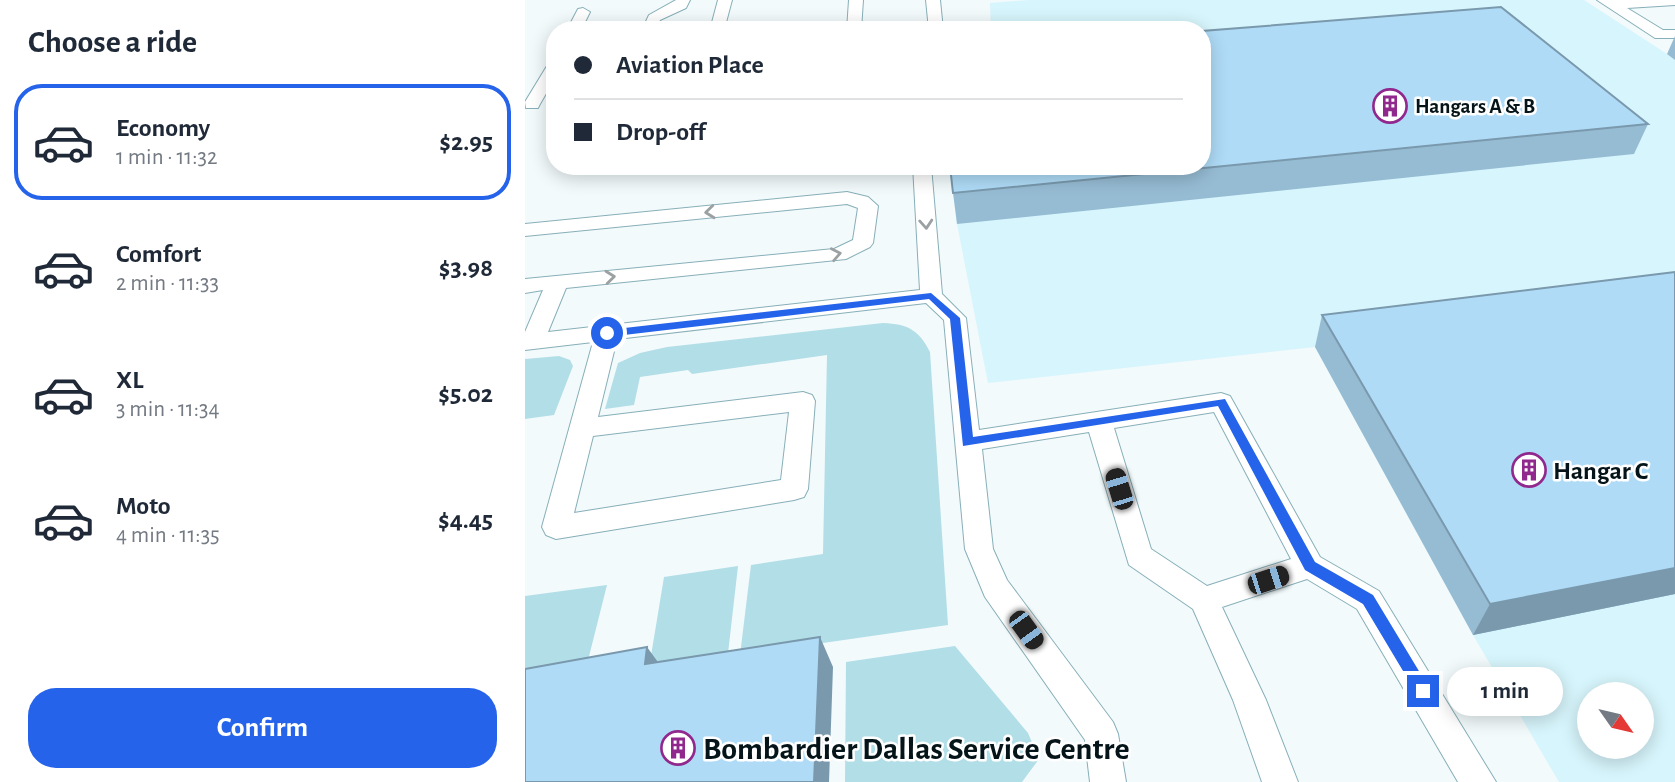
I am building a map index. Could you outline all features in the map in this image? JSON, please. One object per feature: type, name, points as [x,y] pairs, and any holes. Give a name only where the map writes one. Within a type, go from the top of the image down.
[{"type":"lane","points":[[653,21],[681,5],[683,0]]},
{"type":"lane","points":[[719,21],[725,0]]},
{"type":"lane","points":[[855,21],[856,0]]},
{"type":"lane","points":[[933,0],[935,21]]},
{"type":"lane","points":[[1608,2],[1675,1]]},
{"type":"lane","points":[[1608,2],[1660,35],[1675,34]]},
{"type":"lane","points":[[578,21],[583,12]]},
{"type":"lane","points":[[532,104],[546,80]]},
{"type":"lane","points":[[923,175],[931,289],[955,318],[978,550],[996,588],[1101,734],[1108,782]]},
{"type":"lane","points":[[525,230],[847,198],[861,201],[868,206],[863,243],[839,255],[525,286]]},
{"type":"lane","points":[[529,342],[558,282]]},
{"type":"lane","points":[[529,342],[931,289]]},
{"type":"lane","points":[[581,428],[803,401],[794,489],[556,527],[581,428],[607,333]]},
{"type":"lane","points":[[967,442],[1221,402],[1310,566],[1368,600],[1478,782]]},
{"type":"lane","points":[[1099,422],[1139,556],[1204,600],[1249,701],[1280,782]]},
{"type":"lane","points":[[1204,600],[1310,566]]},
{"type":"shaded area","points":[[1029,0],[1584,0],[1667,54],[1675,53],[1675,782],[1559,782],[1473,635],[1315,347],[988,383],[957,224],[952,175],[1211,175],[1211,21],[991,21],[990,3]]},
{"type":"shaded area","points":[[883,323],[906,327],[917,333],[930,352],[948,625],[740,655],[751,565],[823,554],[827,355],[692,374],[688,370],[640,377],[634,405],[605,409],[618,363],[640,353],[667,347]]},
{"type":"shaded area","points":[[559,356],[570,360],[573,366],[554,415],[525,419],[525,359]]},
{"type":"shaded area","points":[[738,566],[727,662],[648,674],[664,577]]},
{"type":"shaded area","points":[[607,585],[580,692],[525,714],[525,596]]},
{"type":"shaded area","points":[[955,646],[1028,733],[1039,759],[1022,782],[845,782],[846,662]]},
{"type":"building","name":"Hangars A & B","points":[[1501,7],[1648,124],[1211,167],[1211,30]]},
{"type":"building","name":"Hangars A & B","points":[[951,175],[1134,175],[953,193]]},
{"type":"building","name":"Hangar C","points":[[1675,272],[1675,568],[1490,604],[1322,315]]},
{"type":"building","name":"Bombardier Dallas Service Centre","points":[[820,637],[814,782],[525,782],[525,669],[647,647],[645,664]]},
{"type":"place","name":"Hangars A & B","points":[[1390,106]]},
{"type":"place","name":"Hangar C","points":[[1529,470]]},
{"type":"place","name":"Bombardier Dallas Service Centre","points":[[678,748]]},
{"type":"route","points":[[607,333],[931,296],[955,318],[967,442],[1221,402],[1310,566],[1368,600],[1423,691]]}]
